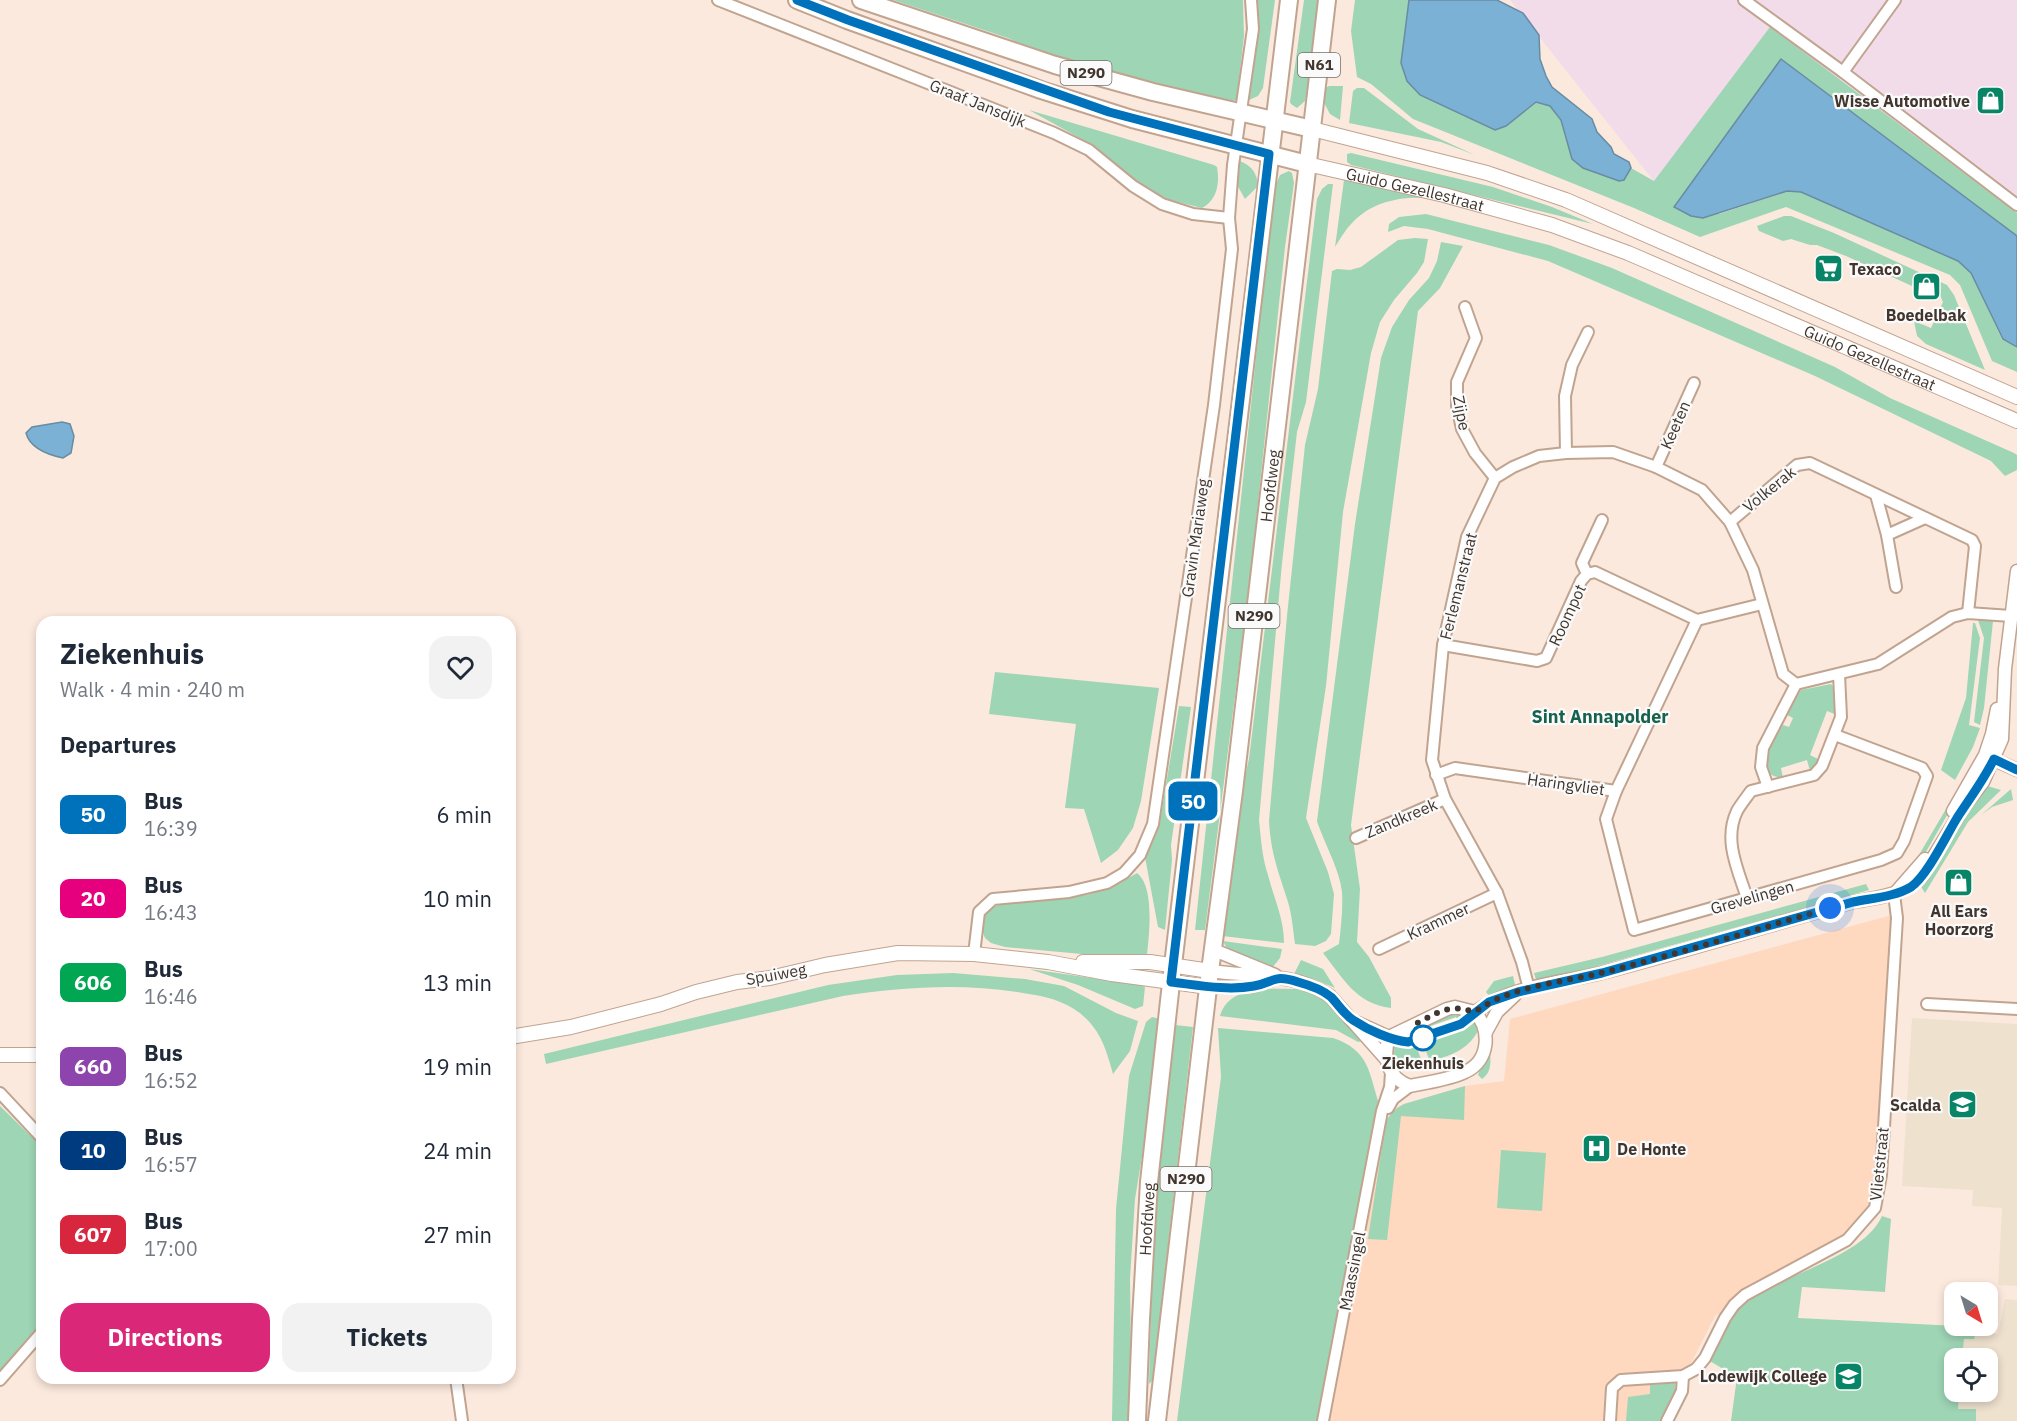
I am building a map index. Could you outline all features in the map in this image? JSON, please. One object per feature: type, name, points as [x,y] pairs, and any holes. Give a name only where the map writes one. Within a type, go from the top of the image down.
[{"type":"main road","name":"Guido Gezellestraat","points":[[797,0],[1131,119],[1307,164],[1455,197],[1560,227],[1639,258],[2017,421]]},
{"type":"main road","name":"Guido Gezellestraat","points":[[861,0],[1055,65],[1153,92],[1487,173],[1566,200],[2017,397]]},
{"type":"main road","name":"Hoofdweg","points":[[1137,1421],[1149,1182],[1289,0]]},
{"type":"main road","name":"Hoofdweg","points":[[1157,1421],[1304,209],[1307,164],[1327,0]]},
{"type":"main road","name":"Spuiweg","points":[[516,1036],[571,1027],[737,982],[770,978],[825,965],[898,953],[974,954],[1048,962],[1150,962],[1172,974]]},
{"type":"main road","points":[[1172,974],[1210,979]]},
{"type":"main road","points":[[0,1055],[36,1055]]},
{"type":"street","name":"Graaf Jansdijk","points":[[718,0],[1054,133],[1089,150],[1133,186],[1162,204],[1193,214],[1229,218]]},
{"type":"street","name":"Gravin Mariaweg","points":[[974,954],[979,912],[993,899],[1068,892],[1107,883],[1124,873],[1140,855],[1153,824],[1214,405],[1232,249],[1229,218],[1236,145],[1253,29],[1251,0]]},
{"type":"street","points":[[1744,0],[1843,72],[2017,205]]},
{"type":"street","points":[[1843,72],[1895,0]]},
{"type":"street","name":"Zijpe","points":[[1465,307],[1476,338],[1457,382],[1462,429],[1475,453],[1496,478]]},
{"type":"street","points":[[1566,453],[1565,396],[1572,365],[1588,332]]},
{"type":"street","name":"Keeten","points":[[1656,467],[1694,383]]},
{"type":"street","points":[[1496,478],[1513,467],[1539,456],[1613,452],[1656,467],[1702,490],[1730,522],[1753,570],[1783,674],[1796,684]]},
{"type":"street","name":"Volkerak","points":[[1730,522],[1797,465],[1810,463],[1972,540],[1975,546],[1968,613]]},
{"type":"street","name":"Ferlemanstraat","points":[[1496,478],[1467,537],[1443,645],[1432,760],[1445,799],[1497,893],[1523,991]]},
{"type":"street","points":[[1876,495],[1887,535],[1896,587]]},
{"type":"street","points":[[1887,535],[1925,518]]},
{"type":"street","name":"Roompot","points":[[1587,574],[1582,563],[1602,520]]},
{"type":"street","points":[[1475,1012],[1489,1002],[1523,991],[1602,973],[1853,902],[1894,894],[1914,885],[1922,876],[1963,808],[1983,782],[1989,757],[2002,739],[2005,669],[2017,571]]},
{"type":"street","name":"Roompot","points":[[1443,645],[1537,661],[1546,658],[1581,581],[1587,574],[1595,572],[1697,620]]},
{"type":"street","points":[[1697,620],[1762,604]]},
{"type":"street","points":[[1768,787],[1761,767],[1763,748],[1796,684],[1878,664],[1952,617],[1968,613],[2011,616]]},
{"type":"street","name":"Haringvliet","points":[[1436,775],[1455,768],[1616,791],[1697,620]]},
{"type":"street","points":[[1747,898],[1731,844],[1737,811],[1751,791],[1814,775],[1822,766],[1841,717],[1839,674]]},
{"type":"street","name":"Grevelingen","points":[[1616,791],[1606,819],[1634,930],[1881,860],[1897,853],[1904,842],[1927,776],[1922,768],[1834,735]]},
{"type":"street","points":[[1989,757],[2017,770]]},
{"type":"street","name":"Zandkreek","points":[[1356,838],[1445,799]]},
{"type":"street","name":"Krammer","points":[[1379,949],[1497,893]]},
{"type":"street","name":"Vlietstraat","points":[[1683,1376],[1696,1369],[1705,1358],[1725,1318],[1745,1295],[1847,1240],[1875,1208],[1881,1175],[1897,918],[1894,894]]},
{"type":"street","points":[[1214,950],[1267,970],[1279,977],[1320,989],[1352,1019],[1386,1059]]},
{"type":"street","points":[[1210,979],[1253,986],[1279,977]]},
{"type":"street","points":[[1486,1032],[1497,1012],[1523,991]]},
{"type":"street","points":[[1927,1004],[2017,1009]]},
{"type":"street","points":[[1352,1019],[1389,1037],[1447,1009],[1462,1008],[1475,1012],[1484,1024],[1485,1051],[1473,1066],[1466,1072],[1410,1086],[1393,1099],[1380,1121]]},
{"type":"street","points":[[1389,1037],[1386,1059],[1391,1073],[1410,1086]]},
{"type":"street","name":"Maassingel","points":[[1323,1421],[1391,1073]]},
{"type":"street","points":[[0,1093],[36,1132]]},
{"type":"street","points":[[0,1380],[36,1339]]},
{"type":"street","points":[[1610,1421],[1612,1388],[1621,1380],[1683,1376],[1682,1391],[1667,1421]]},
{"type":"street","points":[[457,1384],[462,1421]]},
{"type":"shaded area","points":[[1510,0],[2017,0],[2017,235],[1781,57],[1672,204]]},
{"type":"shaded area","name":"De Honte","points":[[1892,915],[1878,1209],[1856,1240],[1715,1316],[1662,1421],[1263,1421],[1371,1105],[1386,1121],[1396,1108],[1405,1104],[1465,1086],[1504,1081],[1510,1019]]},
{"type":"shaded area","name":"Scalda","points":[[1912,1018],[2017,1024],[2017,1286],[1998,1285],[2002,1208],[1972,1206],[1973,1190],[1902,1186]]},
{"type":"shaded area","name":"Lodewijk College","points":[[2005,1299],[2017,1300],[2017,1421],[1734,1421],[1750,1321],[1944,1331],[1944,1336],[1998,1336]]},
{"type":"green space","points":[[893,0],[1243,0],[1244,36],[1236,100],[1143,84],[1051,57],[1008,38]]},
{"type":"green space","points":[[1255,0],[1275,0],[1263,88],[1258,96],[1247,101]]},
{"type":"green space","points":[[1304,0],[1318,0],[1308,87],[1305,101],[1297,108],[1290,102]]},
{"type":"green space","points":[[1355,0],[1409,0],[1401,63],[1506,126],[1536,102],[1550,106],[1561,120],[1572,159],[1624,180],[1631,168],[1654,181],[1770,27],[2017,213],[2017,236],[1781,59],[1719,214],[1788,191],[1801,192],[1958,261],[1971,273],[2002,339],[2017,347],[2017,372],[1992,361],[1960,285],[1950,275],[1786,207],[1700,237],[1413,119],[1371,84],[1357,77],[1351,31]]},
{"type":"green space","points":[[1343,86],[1340,120],[1330,114],[1322,99],[1325,88]]},
{"type":"green space","points":[[1357,88],[1364,88],[1418,129],[1475,155],[1441,142],[1349,123],[1353,91]]},
{"type":"green space","points":[[1029,110],[1214,165],[1217,167],[1218,179],[1214,196],[1202,208],[1170,200],[1135,181],[1096,147]]},
{"type":"green space","points":[[1351,153],[1493,187],[1593,224],[1351,165],[1347,162],[1347,154]]},
{"type":"green space","points":[[1240,161],[1253,170],[1258,186],[1245,199],[1236,183]]},
{"type":"green space","points":[[1289,171],[1292,173],[1294,183],[1285,247],[1250,579],[1205,930],[1195,930],[1274,189],[1280,175]]},
{"type":"green space","points":[[1344,180],[1427,198],[1396,199],[1377,205],[1349,226],[1335,247]]},
{"type":"green space","points":[[1328,184],[1333,184],[1306,402],[1297,432],[1282,563],[1259,820],[1264,861],[1281,917],[1284,943],[1222,936],[1238,806],[1249,759],[1317,199],[1322,189]]},
{"type":"green space","points":[[1426,214],[1549,245],[1612,268],[1835,367],[1890,398],[2014,453],[2017,455],[2017,470],[2005,476],[1991,461],[1815,376],[1548,261],[1428,229],[1404,226],[1388,232],[1389,224],[1399,217]]},
{"type":"green space","points":[[1784,216],[1791,216],[1834,233],[1947,285],[1954,295],[1985,370],[1926,344],[1917,336],[1914,321],[1931,328],[1943,302],[1937,288],[1915,278],[1912,286],[1817,245],[1791,239],[1783,241],[1759,231],[1757,226]]},
{"type":"green space","points":[[1428,239],[1424,262],[1380,322],[1371,353],[1343,512],[1326,686],[1306,818],[1328,872],[1334,894],[1331,934],[1326,941],[1315,946],[1295,944],[1289,907],[1273,853],[1269,821],[1305,445],[1318,389],[1332,271],[1361,267],[1398,240]]},
{"type":"green space","points":[[1441,242],[1463,246],[1440,288],[1418,311],[1351,825],[1360,889],[1357,942],[1369,957],[1391,998],[1391,1008],[1379,1006],[1359,995],[1323,953],[1339,944],[1342,892],[1335,866],[1317,821],[1355,524],[1381,358],[1392,327],[1409,300],[1429,278],[1437,261]]},
{"type":"green space","points":[[1978,620],[1993,621],[1984,708],[1980,725],[1974,722],[1984,638]]},
{"type":"green space","points":[[1973,623],[1975,623],[1980,638],[1969,725],[1980,728],[1973,747],[1955,780],[1941,770],[1966,698]]},
{"type":"green space","points":[[995,672],[1159,688],[1141,801],[1133,828],[1118,850],[1101,863],[1084,809],[1065,808],[1076,724],[989,714]]},
{"type":"green space","points":[[1831,684],[1835,689],[1837,715],[1827,711],[1810,755],[1820,760],[1817,766],[1810,771],[1807,760],[1781,768],[1783,778],[1773,775],[1766,764],[1767,756],[1783,725],[1789,727],[1793,718],[1787,715],[1799,693],[1801,690]]},
{"type":"green space","points":[[1179,706],[1191,707],[1171,845],[1172,860],[1165,930],[1158,927],[1145,857],[1155,836],[1161,815]]},
{"type":"green space","points":[[1966,775],[1969,777],[1923,857],[1910,870],[1908,868],[1916,860]]},
{"type":"green space","points":[[1984,785],[2001,790],[1968,822],[1925,893],[1920,885]]},
{"type":"green space","points":[[2011,789],[2013,800],[1992,807],[1981,815]]},
{"type":"green space","points":[[1137,873],[1143,880],[1149,900],[1147,955],[1115,957],[1005,947],[991,943],[985,938],[981,922],[991,907],[1021,900],[1087,895],[1113,887]]},
{"type":"green space","points":[[1866,884],[1869,890],[1537,983],[1534,973],[1602,957]]},
{"type":"green space","points":[[1223,941],[1282,949],[1280,958],[1272,968],[1228,951]]},
{"type":"green space","points":[[1301,960],[1323,969],[1335,988],[1294,974]]},
{"type":"green space","points":[[1029,969],[1141,985],[1145,987],[1143,1006],[1135,1009],[1078,985]]},
{"type":"green space","points":[[953,973],[1025,979],[1064,986],[1116,1013],[1138,1021],[1130,1051],[1113,1074],[1104,1046],[1090,1022],[1061,1002],[1047,997],[995,989],[930,987],[843,996],[546,1064],[544,1054],[828,985],[897,975]]},
{"type":"green space","points":[[1513,976],[1516,989],[1491,998],[1486,992],[1494,981]]},
{"type":"green space","points":[[1310,989],[1333,1005],[1366,1040],[1358,1042],[1336,1030],[1220,1016],[1234,997],[1245,992]]},
{"type":"green space","points":[[1449,1013],[1464,1015],[1463,1020],[1458,1023],[1456,1017],[1422,1029],[1424,1035],[1406,1038],[1405,1034]]},
{"type":"green space","points":[[1152,1017],[1160,1019],[1135,1199],[1130,1279],[1130,1421],[1112,1421],[1116,1209],[1129,1076],[1146,1022]]},
{"type":"green space","points":[[1474,1022],[1478,1031],[1469,1043],[1457,1051],[1430,1062],[1424,1042]]},
{"type":"green space","points":[[1175,1025],[1193,1027],[1156,1368],[1153,1380],[1149,1384],[1153,1233]]},
{"type":"green space","points":[[1218,1028],[1333,1038],[1345,1043],[1361,1056],[1366,1064],[1379,1104],[1318,1421],[1177,1421],[1221,1077]]},
{"type":"green space","points":[[1392,1045],[1416,1046],[1423,1064],[1414,1065],[1398,1060],[1391,1054]]},
{"type":"green space","points":[[1490,1053],[1490,1068],[1482,1079],[1478,1075]]},
{"type":"green space","points":[[1465,1086],[1464,1120],[1401,1116],[1387,1240],[1368,1239],[1386,1121],[1404,1104]]},
{"type":"green space","points":[[0,1106],[36,1141],[36,1332],[0,1373]]},
{"type":"green space","points":[[1501,1150],[1546,1153],[1542,1211],[1497,1208]]},
{"type":"green space","name":"Lodewijk College","points":[[1882,1216],[1891,1219],[1885,1292],[1802,1287],[1798,1318],[1944,1325],[1944,1336],[1975,1336],[1974,1339],[1964,1339],[1963,1348],[1944,1348],[1944,1402],[1958,1402],[1958,1409],[1976,1409],[1976,1421],[1731,1421],[1737,1377],[1708,1360],[1732,1317],[1751,1299],[1771,1287],[1836,1257],[1871,1232]]},
{"type":"green space","points":[[1675,1383],[1676,1392],[1661,1421],[1626,1421],[1628,1397],[1650,1394],[1650,1385]]},
{"type":"water","points":[[1409,0],[1497,0],[1523,13],[1539,35],[1540,59],[1552,87],[1592,119],[1597,132],[1611,147],[1614,154],[1629,162],[1631,168],[1624,180],[1619,181],[1583,168],[1572,159],[1561,120],[1550,106],[1536,102],[1506,126],[1495,130],[1420,95],[1407,81],[1401,63]]},
{"type":"water","points":[[1781,59],[2017,236],[2017,347],[2003,339],[1971,273],[1958,261],[1801,192],[1787,191],[1703,218],[1691,216],[1674,207]]},
{"type":"water","points":[[62,422],[70,424],[74,436],[71,453],[63,458],[36,447],[26,433],[32,427]]},
{"type":"bus line","name":"50","points":[[797,0],[1041,90],[1131,119],[1269,154],[1171,982],[1209,987],[1253,986],[1279,977],[1296,981],[1320,989],[1352,1019],[1375,1032],[1408,1042],[1461,1024],[1489,1002],[1518,992],[1602,973],[1853,902],[1894,894],[1907,889],[1922,876],[1963,808],[1983,782],[1994,759],[2017,770]]},
{"type":"place","name":"Wisse Automotive","points":[[1991,101]]},
{"type":"place","name":"Texaco","points":[[1828,269]]},
{"type":"place","name":"Boedelbak","points":[[1926,287]]},
{"type":"place","name":"All Ears Hoorzorg","points":[[1959,883]]},
{"type":"place","name":"Ziekenhuis","points":[[1423,1038]]},
{"type":"place","name":"Scalda","points":[[1962,1105]]},
{"type":"place","name":"De Honte","points":[[1596,1149]]},
{"type":"place","name":"Lodewijk College","points":[[1848,1376]]},
{"type":"district","name":"Sint Annapolder","points":[[1600,717]]},
{"type":"route","points":[[1423,1038],[1413,1025],[1447,1009],[1455,1007],[1475,1012],[1489,1002],[1518,992],[1602,973],[1830,908]]}]
